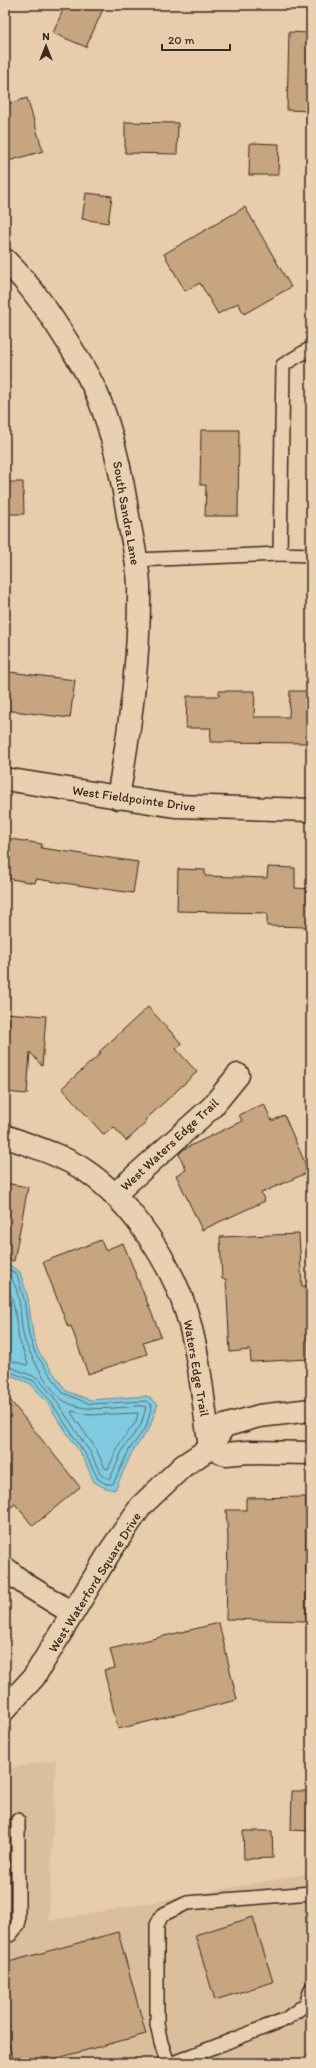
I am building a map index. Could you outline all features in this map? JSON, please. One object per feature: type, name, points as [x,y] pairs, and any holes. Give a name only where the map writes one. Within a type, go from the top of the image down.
[{"type":"street","name":"South Sandra Lane","points":[[5,260],[34,292],[52,317],[86,371],[99,399],[119,460],[136,560],[138,584],[136,676],[118,798]]},
{"type":"street","name":"West Fieldpointe Drive","points":[[5,779],[175,806],[311,810]]},
{"type":"street","name":"West Waters Edge Trail","points":[[114,1194],[212,1107],[238,1075]]},
{"type":"street","name":"Waters Edge Trail","points":[[5,1136],[60,1156],[83,1169],[109,1188],[153,1242],[174,1279],[186,1311],[196,1351],[210,1448]]},
{"type":"street","name":"West Waterford Square Drive","points":[[5,1709],[34,1677],[111,1550],[141,1506],[183,1466],[210,1448],[224,1426],[259,1416],[311,1410]]},
{"type":"street","points":[[210,1448],[226,1454],[248,1452],[311,1453]]},
{"type":"street","points":[[5,1568],[25,1584],[72,1613]]},
{"type":"lane","points":[[280,554],[283,365],[311,348]]},
{"type":"lane","points":[[136,560],[280,554],[311,555]]},
{"type":"lane","points":[[5,1936],[10,1935],[18,1924],[18,1820]]},
{"type":"lane","points":[[168,2063],[161,2043],[157,2024],[157,1925],[162,1915],[187,1903],[311,1893]]},
{"type":"lane","points":[[173,2063],[286,2019],[306,2004],[311,1989]]},
{"type":"shaded area","points":[[56,1759],[49,1921],[311,1873],[311,2063],[5,2063],[5,1769]]},
{"type":"water","points":[[5,1262],[20,1272],[28,1298],[33,1335],[38,1351],[66,1391],[90,1400],[147,1396],[158,1404],[149,1429],[132,1452],[115,1490],[105,1488],[94,1482],[83,1457],[46,1401],[31,1384],[5,1373]]},
{"type":"building","points":[[65,5],[105,5],[86,47],[53,33]]},
{"type":"building","points":[[289,32],[311,33],[311,111],[287,110]]},
{"type":"building","points":[[27,98],[43,151],[5,162],[5,105]]},
{"type":"building","points":[[125,122],[178,123],[177,154],[125,153]]},
{"type":"building","points":[[250,143],[279,144],[278,175],[249,175]]},
{"type":"building","points":[[86,193],[112,196],[108,223],[82,219]]},
{"type":"building","points":[[245,207],[291,287],[244,314],[238,303],[218,314],[200,283],[185,291],[164,254]]},
{"type":"building","points":[[201,430],[239,430],[238,516],[205,516],[206,485],[200,485]]},
{"type":"building","points":[[5,482],[23,482],[24,514],[5,514]]},
{"type":"building","points":[[9,672],[75,680],[70,718],[5,710]]},
{"type":"building","points":[[219,691],[255,691],[254,717],[289,717],[290,691],[311,691],[311,725],[308,725],[308,743],[210,742],[211,728],[186,728],[187,696],[219,696]]},
{"type":"building","points":[[5,838],[42,844],[41,848],[138,862],[133,893],[36,879],[35,883],[5,878]]},
{"type":"building","points":[[268,867],[295,868],[295,888],[311,889],[311,927],[267,926],[267,913],[177,911],[178,869],[205,870],[205,876],[267,878]]},
{"type":"building","points":[[148,1007],[182,1044],[176,1049],[197,1072],[145,1120],[147,1122],[126,1141],[114,1127],[104,1135],[62,1088],[101,1053],[99,1052]]},
{"type":"building","points":[[5,1013],[46,1016],[42,1066],[30,1052],[27,1094],[5,1092]]},
{"type":"building","points":[[264,1104],[272,1121],[284,1115],[309,1172],[261,1193],[265,1201],[202,1230],[176,1175],[186,1170],[179,1154],[184,1149],[242,1121],[239,1115]]},
{"type":"building","points":[[5,1183],[28,1187],[14,1261],[5,1260]]},
{"type":"building","points":[[299,1234],[302,1286],[306,1286],[309,1359],[251,1362],[250,1350],[230,1352],[226,1279],[222,1279],[220,1237]]},
{"type":"building","points":[[101,1240],[105,1250],[123,1243],[161,1336],[143,1342],[147,1354],[88,1374],[71,1326],[68,1327],[43,1262]]},
{"type":"building","points":[[5,1394],[80,1487],[33,1526],[15,1504],[5,1512]]},
{"type":"building","points":[[306,1497],[306,1621],[226,1619],[228,1538],[226,1510],[246,1510],[246,1498]]},
{"type":"building","points":[[219,1623],[237,1700],[118,1729],[104,1670],[115,1668],[110,1649]]},
{"type":"building","points":[[292,1791],[311,1791],[311,1831],[291,1830]]},
{"type":"building","points":[[243,1831],[272,1831],[273,1858],[244,1859]]},
{"type":"building","points":[[253,1917],[273,1982],[215,2000],[195,1935]]},
{"type":"building","points":[[118,1932],[146,2034],[39,2063],[14,2063],[5,2029],[5,1963]]}]
